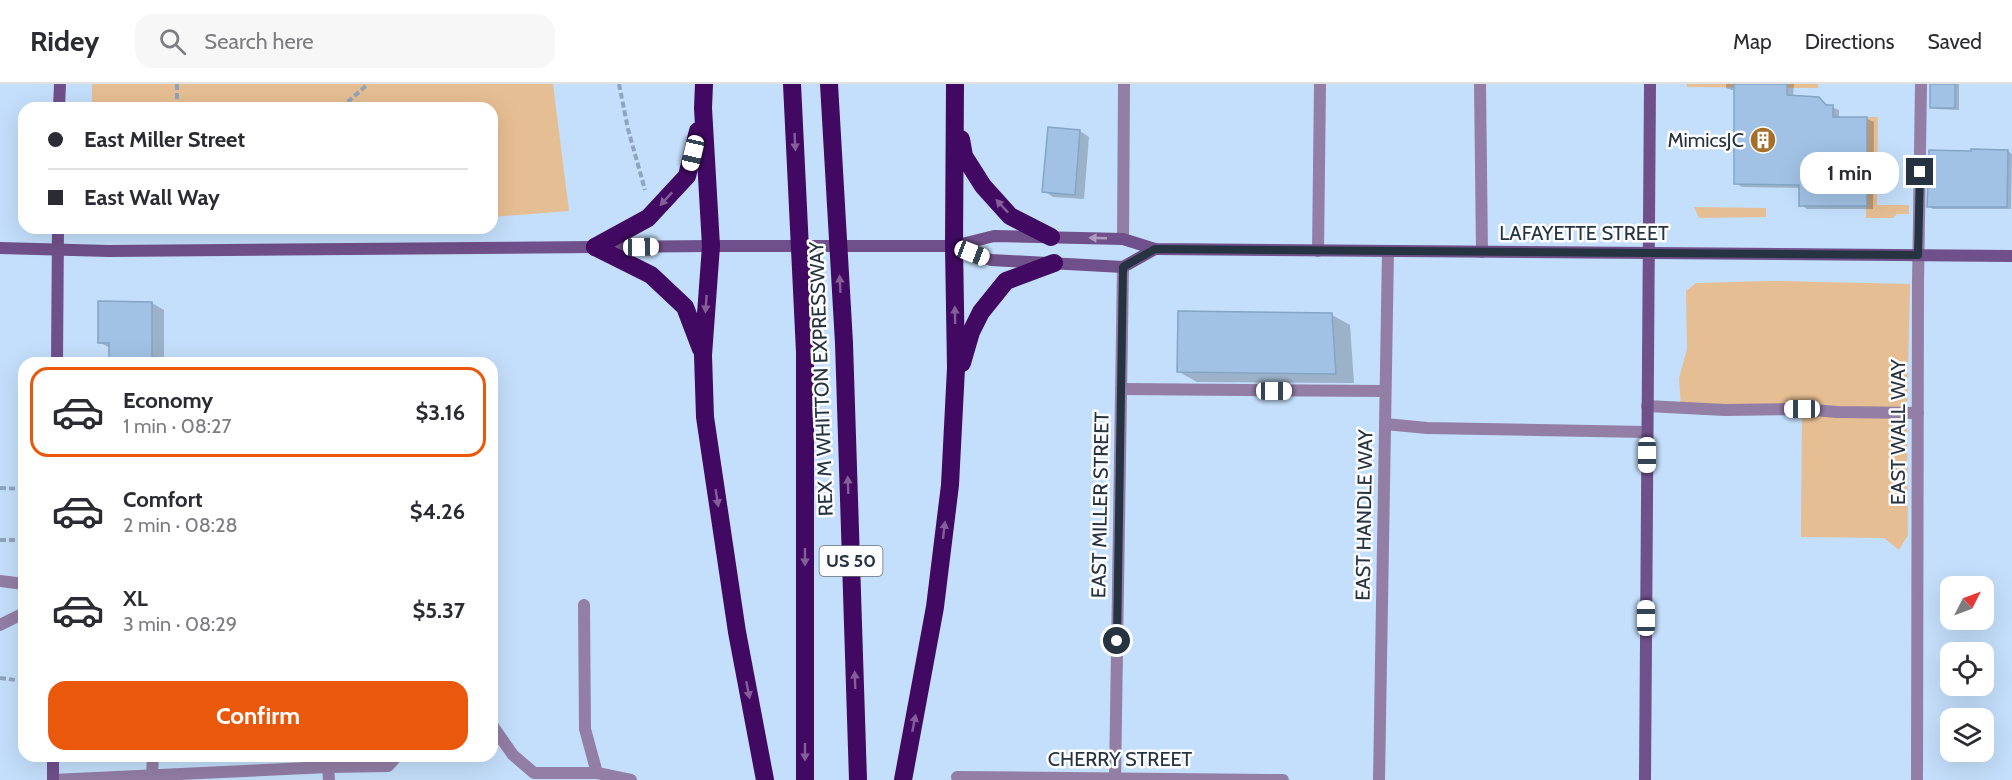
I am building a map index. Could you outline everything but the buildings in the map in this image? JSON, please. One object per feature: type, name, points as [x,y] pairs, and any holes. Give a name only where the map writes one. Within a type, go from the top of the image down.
[{"type":"highway","points":[[704,84],[711,246],[703,355],[706,429],[737,632],[765,780]]},
{"type":"highway","name":"REX M WHITTON EXPRESSWAY","points":[[792,84],[805,352],[805,780]]},
{"type":"highway","name":"REX M WHITTON EXPRESSWAY","points":[[829,84],[844,343],[858,780]]},
{"type":"highway","points":[[955,93],[964,156],[982,186],[1011,216],[1051,237]]},
{"type":"highway","points":[[903,780],[935,607],[950,485],[956,385],[955,93]]},
{"type":"highway","points":[[595,247],[648,218],[687,176],[704,108]]},
{"type":"highway","points":[[595,247],[651,275],[685,308],[703,355]]},
{"type":"highway","points":[[956,385],[971,332],[981,312],[1006,281],[1054,263]]},
{"type":"main road","points":[[59,102],[60,84]]},
{"type":"main road","points":[[1645,780],[1650,84]]},
{"type":"main road","points":[[57,357],[58,234]]},
{"type":"main road","name":"LAFAYETTE STREET","points":[[0,248],[120,251],[954,246],[994,236],[1123,239],[1155,249],[2012,256]]},
{"type":"main road","name":"LAFAYETTE STREET","points":[[954,246],[991,260],[1123,267]]},
{"type":"main road","points":[[1123,267],[1155,249]]},
{"type":"main road","points":[[53,762],[53,780]]},
{"type":"street","points":[[1123,239],[1124,84]]},
{"type":"street","points":[[1318,251],[1320,84]]},
{"type":"street","points":[[1480,84],[1482,252]]},
{"type":"street","name":"EAST WALL WAY","points":[[1917,780],[1918,255],[1921,84]]},
{"type":"street","name":"EAST HANDLE WAY","points":[[1379,780],[1388,251]]},
{"type":"street","name":"EAST MILLER STREET","points":[[1115,779],[1123,267]]},
{"type":"street","points":[[1121,389],[1385,391]]},
{"type":"street","points":[[1647,406],[1725,410],[1802,409],[1918,413]]},
{"type":"street","points":[[1385,424],[1428,428],[1647,432]]},
{"type":"street","points":[[0,581],[18,583]]},
{"type":"street","points":[[584,606],[585,729],[597,773]]},
{"type":"street","points":[[0,625],[18,616]]},
{"type":"street","points":[[498,734],[513,755],[534,773],[597,773],[631,780]]},
{"type":"street","points":[[152,775],[153,762]]},
{"type":"street","points":[[53,780],[388,766],[392,762]]},
{"type":"street","points":[[328,767],[329,780]]},
{"type":"street","name":"CHERRY STREET","points":[[957,777],[1283,780]]},
{"type":"path","points":[[177,84],[177,102]]},
{"type":"path","points":[[348,102],[368,84]]},
{"type":"path","points":[[619,84],[628,129],[648,199]]},
{"type":"path","points":[[0,488],[18,489]]},
{"type":"path","points":[[0,540],[18,540]]},
{"type":"path","points":[[0,678],[18,680]]},
{"type":"shaded area","points":[[92,84],[553,84],[569,211],[498,217],[498,102],[92,102]]},
{"type":"shaded area","points":[[1687,84],[1818,84],[1818,88],[1687,87]]},
{"type":"shaded area","points":[[1867,117],[1878,117],[1877,205],[1909,205],[1909,214],[1897,214],[1893,218],[1866,218]]},
{"type":"shaded area","points":[[1694,207],[1766,208],[1766,217],[1699,218]]},
{"type":"shaded area","points":[[1773,281],[1910,284],[1907,413],[1908,535],[1899,550],[1884,538],[1801,537],[1802,409],[1681,408],[1679,378],[1687,349],[1686,291],[1696,283]]},
{"type":"place","name":"MimicsJC","points":[[1763,140]]},
{"type":"route","points":[[1117,641],[1123,267],[1155,249],[1918,255],[1920,172]]}]
